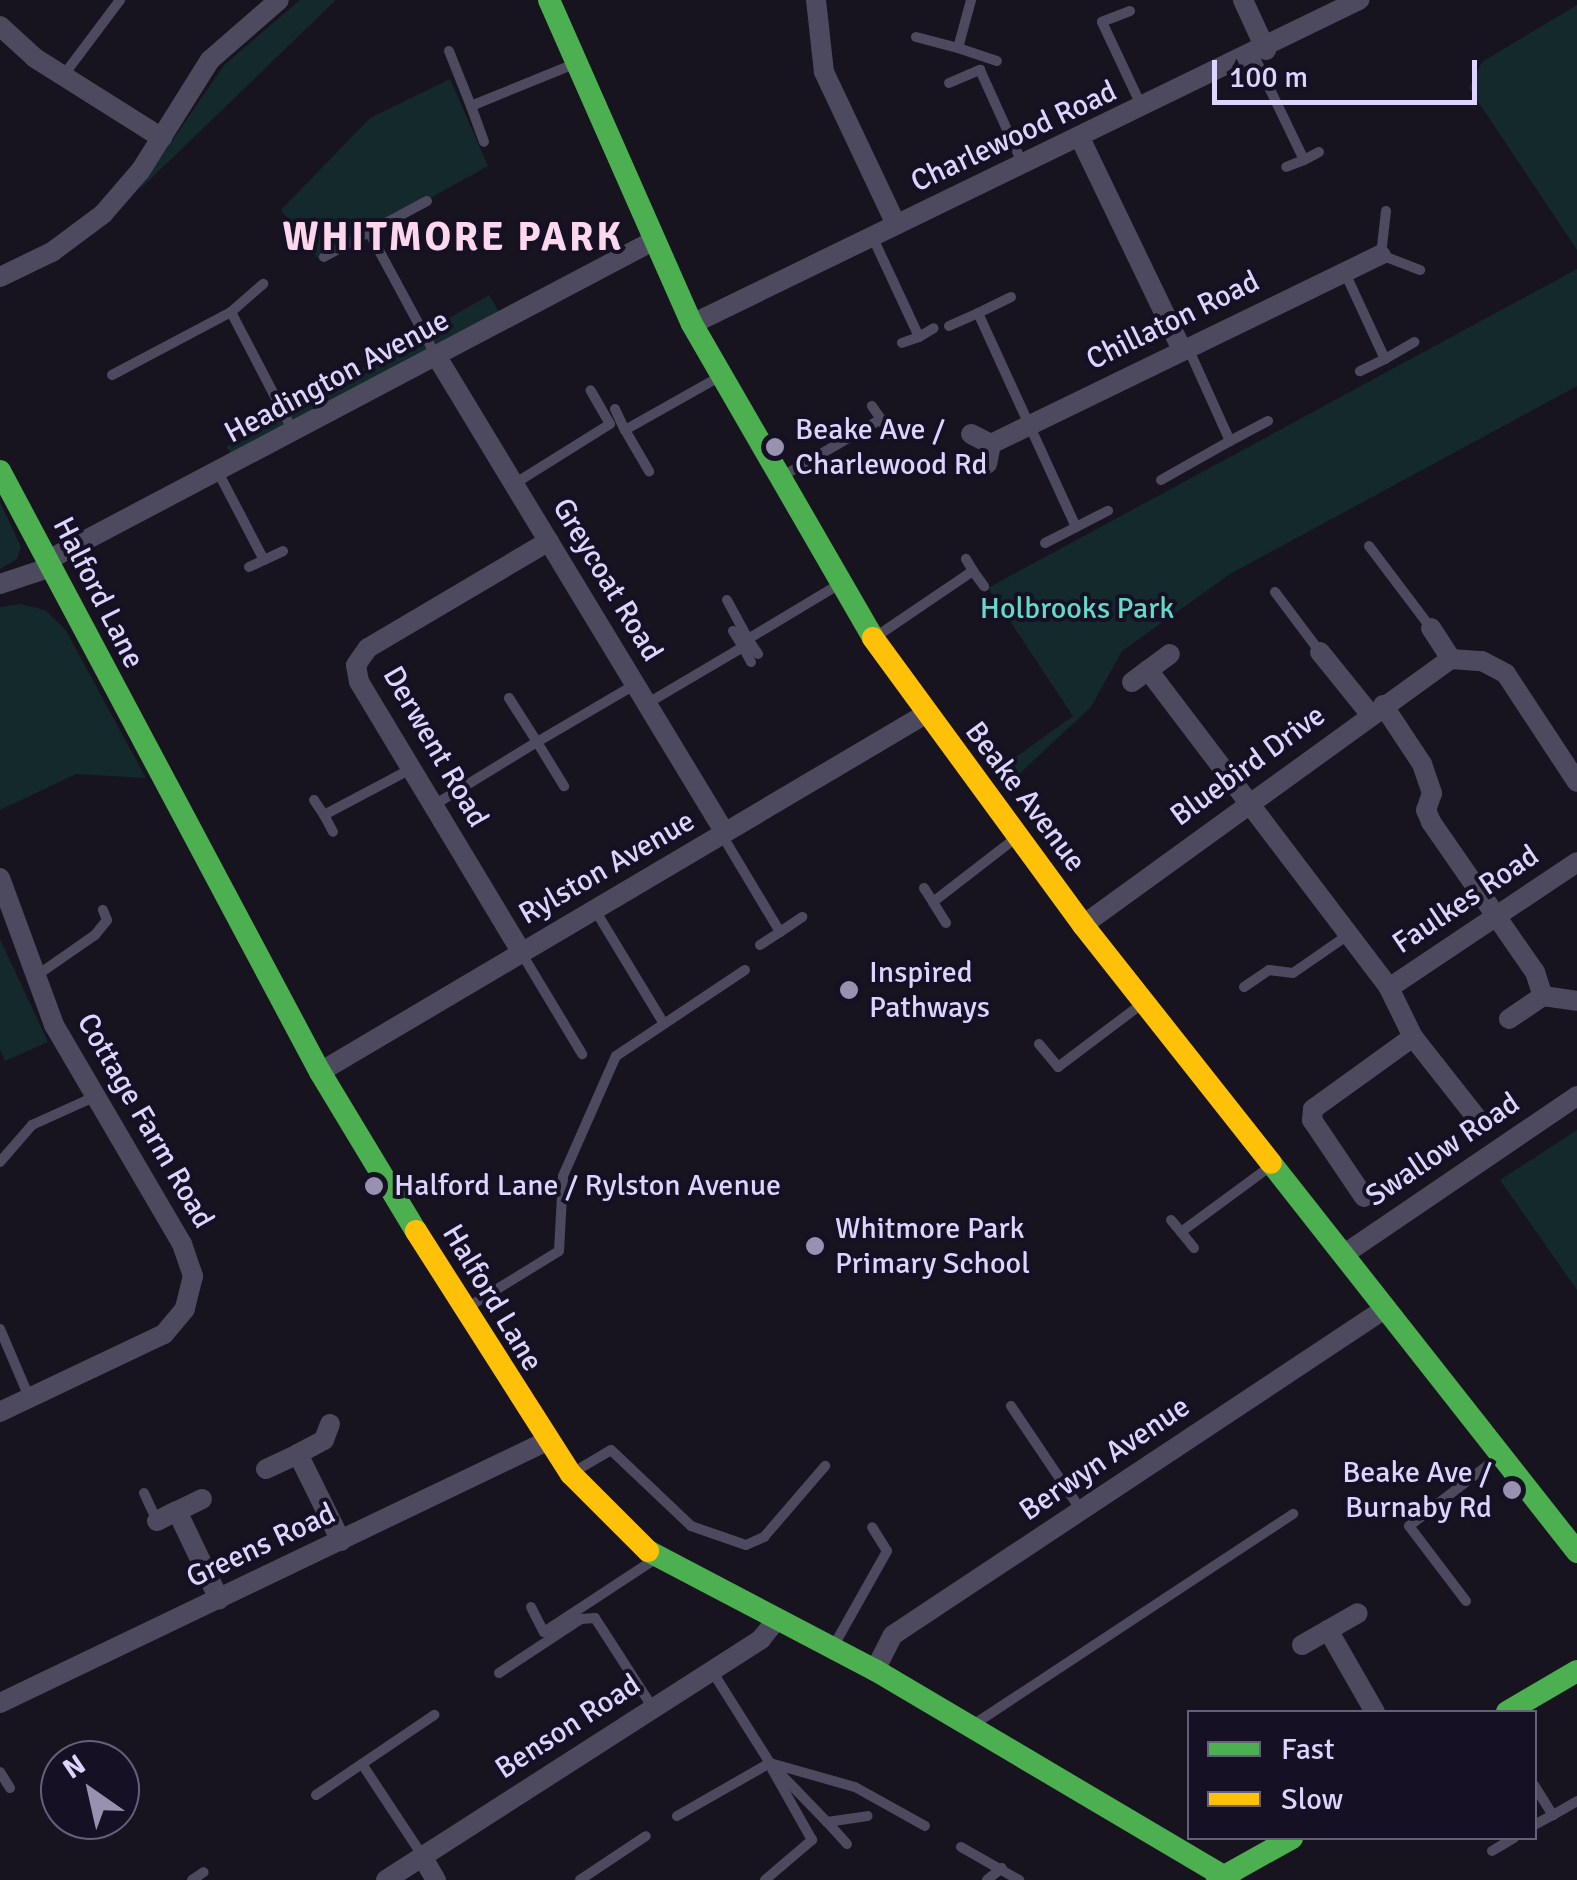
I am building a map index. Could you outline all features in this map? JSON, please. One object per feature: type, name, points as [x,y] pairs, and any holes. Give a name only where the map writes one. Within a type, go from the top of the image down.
[{"type":"street","points":[[0,278],[52,252],[103,214],[162,138],[210,60],[279,0]]},
{"type":"street","name":"Beake Avenue","points":[[549,0],[651,242],[692,324],[776,480],[873,638],[924,714],[1144,1002],[1382,1310],[1577,1552]]},
{"type":"street","points":[[816,0],[824,72],[896,224]]},
{"type":"street","points":[[1243,0],[1260,53]]},
{"type":"street","name":"Charlewood Road","points":[[692,324],[896,224],[1144,110],[1359,0]]},
{"type":"street","points":[[0,26],[63,76],[162,138]]},
{"type":"street","points":[[1081,140],[1185,348]]},
{"type":"street","name":"Headington Avenue","points":[[0,584],[49,563],[219,474],[651,242]]},
{"type":"street","name":"Chillaton Road","points":[[971,434],[990,454],[1030,424],[1381,255]]},
{"type":"street","name":"Greycoat Road","points":[[437,357],[723,834]]},
{"type":"street","name":"Halford Lane","points":[[0,470],[320,1072],[464,1310],[571,1474],[656,1558],[875,1670],[1223,1879]]},
{"type":"street","name":"Derwent Road","points":[[522,953],[357,677],[360,656],[549,541]]},
{"type":"street","points":[[1432,628],[1451,659],[1482,660],[1506,674],[1577,782]]},
{"type":"street","points":[[1320,652],[1376,709],[1422,764],[1432,793],[1426,810],[1431,822],[1536,972],[1544,996]]},
{"type":"street","points":[[1170,654],[1140,676],[1246,802],[1349,935],[1389,988],[1413,1037],[1483,1126]]},
{"type":"street","name":"Bluebird Drive","points":[[1084,924],[1246,802],[1451,659]]},
{"type":"street","name":"Rylston Avenue","points":[[320,1072],[924,714]]},
{"type":"street","name":"Faulkes Road","points":[[1389,988],[1577,862]]},
{"type":"street","name":"Cottage Farm Road","points":[[0,878],[7,919],[94,1097],[182,1244],[192,1288],[179,1318],[164,1334],[2,1411]]},
{"type":"street","points":[[1509,1018],[1544,996],[1577,1001]]},
{"type":"street","points":[[1364,1197],[1312,1120],[1312,1108],[1413,1037]]},
{"type":"street","name":"Swallow Road","points":[[1343,1255],[1577,1096]]},
{"type":"street","name":"Berwyn Avenue","points":[[875,1670],[893,1635],[1382,1310]]},
{"type":"street","points":[[266,1469],[324,1440],[330,1424]]},
{"type":"street","name":"Greens Road","points":[[0,1703],[547,1441]]},
{"type":"street","points":[[298,1454],[341,1541]]},
{"type":"street","points":[[202,1499],[167,1516],[219,1599]]},
{"type":"street","points":[[1302,1645],[1358,1613]]},
{"type":"street","name":"Benson Road","points":[[386,1880],[761,1639],[777,1619]]},
{"type":"street","points":[[1328,1630],[1374,1710]]},
{"type":"street","points":[[1510,1710],[1577,1671]]},
{"type":"street","points":[[1223,1879],[1289,1840]]},
{"type":"street","points":[[422,1856],[436,1880]]},
{"type":"lane","points":[[63,76],[120,0]]},
{"type":"lane","points":[[958,48],[971,0]]},
{"type":"lane","points":[[1130,11],[1102,22],[1144,110]]},
{"type":"lane","points":[[916,37],[997,60]]},
{"type":"lane","points":[[449,51],[484,142]]},
{"type":"lane","points":[[1260,53],[1304,160]]},
{"type":"lane","points":[[471,106],[574,65]]},
{"type":"lane","points":[[948,83],[980,70],[1023,166]]},
{"type":"lane","points":[[1286,168],[1320,152]]},
{"type":"lane","points":[[324,257],[428,201]]},
{"type":"lane","points":[[1386,211],[1381,255],[1420,270]]},
{"type":"lane","points":[[369,232],[437,357]]},
{"type":"lane","points":[[872,236],[919,336]]},
{"type":"lane","points":[[1345,272],[1385,359]]},
{"type":"lane","points":[[112,376],[231,312],[263,284]]},
{"type":"lane","points":[[949,326],[1011,297]]},
{"type":"lane","points":[[231,312],[295,434]]},
{"type":"lane","points":[[978,313],[1076,527]]},
{"type":"lane","points":[[902,343],[934,328]]},
{"type":"lane","points":[[1360,371],[1414,342]]},
{"type":"lane","points":[[1185,348],[1230,441]]},
{"type":"lane","points":[[624,430],[719,376]]},
{"type":"lane","points":[[514,484],[610,424],[590,390]]},
{"type":"lane","points":[[872,406],[889,434]]},
{"type":"lane","points":[[614,410],[649,472]]},
{"type":"lane","points":[[776,480],[881,419]]},
{"type":"lane","points":[[1160,480],[1268,422]]},
{"type":"lane","points":[[219,474],[264,560]]},
{"type":"lane","points":[[1045,543],[1108,510]]},
{"type":"lane","points":[[1369,546],[1432,628]]},
{"type":"lane","points":[[249,567],[283,551]]},
{"type":"lane","points":[[966,559],[984,586]]},
{"type":"lane","points":[[873,638],[973,570]]},
{"type":"lane","points":[[647,704],[839,584]]},
{"type":"lane","points":[[1275,592],[1320,652]]},
{"type":"lane","points":[[727,600],[754,658]]},
{"type":"lane","points":[[734,631],[746,643]]},
{"type":"lane","points":[[433,805],[635,684]]},
{"type":"lane","points":[[509,698],[564,786]]},
{"type":"lane","points":[[324,816],[411,769]]},
{"type":"lane","points":[[314,800],[333,832]]},
{"type":"lane","points":[[723,834],[780,932]]},
{"type":"lane","points":[[933,902],[1018,837]]},
{"type":"lane","points":[[924,888],[946,923]]},
{"type":"lane","points":[[35,976],[95,935],[107,920],[104,910]]},
{"type":"lane","points":[[595,910],[664,1024]]},
{"type":"lane","points":[[760,945],[802,917]]},
{"type":"lane","points":[[1244,987],[1270,970],[1293,973],[1349,935]]},
{"type":"lane","points":[[522,953],[582,1054]]},
{"type":"lane","points":[[464,1310],[559,1251],[564,1176],[616,1056],[745,970]]},
{"type":"lane","points":[[1039,1044],[1058,1067],[1144,1002]]},
{"type":"lane","points":[[0,1162],[32,1125],[94,1097]]},
{"type":"lane","points":[[1181,1232],[1272,1165]]},
{"type":"lane","points":[[1171,1220],[1194,1248]]},
{"type":"lane","points":[[0,1330],[29,1398]]},
{"type":"lane","points":[[1011,1406],[1081,1510]]},
{"type":"lane","points":[[571,1474],[610,1450],[692,1526],[746,1545],[764,1536],[826,1466]]},
{"type":"lane","points":[[1466,1601],[1409,1526],[1498,1457]]},
{"type":"lane","points":[[144,1493],[167,1516]]},
{"type":"lane","points":[[971,1726],[1293,1514]]},
{"type":"lane","points":[[833,1648],[888,1552],[872,1527]]},
{"type":"lane","points":[[532,1607],[544,1632],[656,1558]]},
{"type":"lane","points":[[499,1674],[581,1619],[595,1618],[653,1709]]},
{"type":"lane","points":[[712,1670],[812,1840],[765,1880]]},
{"type":"lane","points":[[316,1795],[434,1715]]},
{"type":"lane","points":[[770,1763],[847,1844]]},
{"type":"lane","points":[[677,1816],[770,1763],[855,1787],[925,1826]]},
{"type":"lane","points":[[362,1764],[422,1856]]},
{"type":"lane","points":[[0,1772],[10,1788]]},
{"type":"lane","points":[[1537,1790],[1552,1814]]},
{"type":"lane","points":[[1537,1823],[1577,1801]]},
{"type":"lane","points":[[827,1822],[868,1816]]},
{"type":"lane","points":[[580,1880],[646,1836]]},
{"type":"lane","points":[[1492,1851],[1511,1840]]},
{"type":"lane","points":[[961,1847],[1019,1880]]},
{"type":"lane","points":[[987,1880],[1002,1868]]},
{"type":"lane","points":[[192,1880],[204,1872]]},
{"type":"green space","points":[[300,0],[336,0],[137,192],[224,65]]},
{"type":"green space","points":[[1577,5],[1577,250],[1469,88],[1482,62]]},
{"type":"green space","points":[[450,79],[488,166],[319,260],[281,210],[370,118]]},
{"type":"green space","name":"Holbrooks Park","points":[[1577,269],[1577,386],[1230,574],[1122,651],[1091,707],[1006,786],[995,772],[1073,716],[988,588]]},
{"type":"green space","points":[[489,295],[500,314],[238,466],[227,446]]},
{"type":"green space","points":[[0,502],[21,547],[17,559],[0,569]]},
{"type":"green space","points":[[20,604],[45,610],[65,629],[146,778],[76,774],[0,810],[0,607]]},
{"type":"green space","points":[[0,939],[48,1042],[5,1061],[0,1050]]},
{"type":"green space","points":[[1577,1130],[1577,1290],[1500,1180]]},
{"type":"traffic: fast","points":[[549,0],[692,324],[873,638]]},
{"type":"traffic: fast","points":[[0,471],[320,1072],[416,1231]]},
{"type":"traffic: fast","points":[[1271,1163],[1577,1552]]},
{"type":"traffic: fast","points":[[648,1551],[875,1670],[1230,1880]]},
{"type":"traffic: fast","points":[[1510,1710],[1577,1671]]},
{"type":"traffic: fast","points":[[1217,1880],[1288,1840]]},
{"type":"traffic: slow","points":[[873,638],[1083,925],[1271,1163]]},
{"type":"traffic: slow","points":[[416,1231],[571,1474],[648,1551]]},
{"type":"place","name":"Beake Ave / Charlewood Rd","points":[[775,447]]},
{"type":"place","name":"Inspired Pathways","points":[[849,990]]},
{"type":"place","name":"Halford Lane / Rylston Avenue","points":[[374,1186]]},
{"type":"place","name":"Whitmore Park Primary School","points":[[815,1246]]},
{"type":"place","name":"Beake Ave / Burnaby Rd","points":[[1512,1490]]},
{"type":"district","name":"WHITMORE PARK","points":[[453,237]]}]
